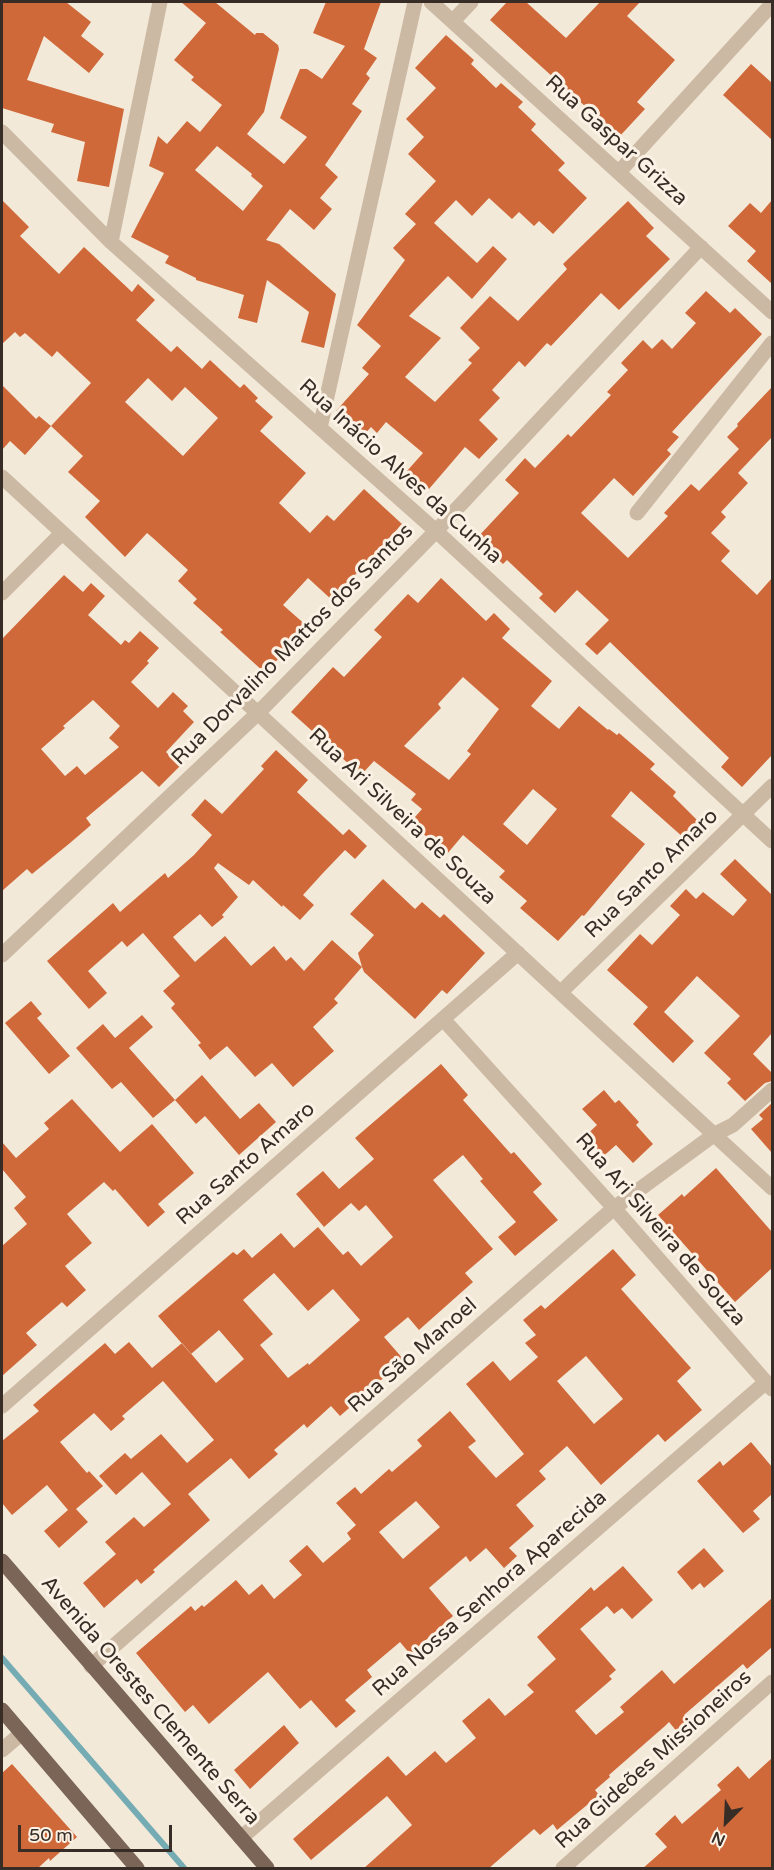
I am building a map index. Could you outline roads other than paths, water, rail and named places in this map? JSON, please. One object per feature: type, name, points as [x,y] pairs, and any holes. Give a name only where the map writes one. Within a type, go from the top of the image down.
[{"type":"main road","name":"Avenida Orestes Clemente Serra","points":[[2,1561],[267,1869]]},
{"type":"main road","points":[[2,1710],[137,1869]]},
{"type":"street","points":[[111,242],[160,2]]},
{"type":"street","points":[[320,428],[415,2]]},
{"type":"street","name":"Rua Gaspar Grizza","points":[[431,2],[772,312]]},
{"type":"street","points":[[453,21],[471,2]]},
{"type":"street","points":[[619,172],[772,4]]},
{"type":"street","name":"Rua Inácio Alves da Cunha","points":[[2,132],[111,242],[436,531],[772,841]]},
{"type":"street","name":"Rua Dorvalino Mattos dos Santos","points":[[2,955],[258,713],[436,531],[701,247]]},
{"type":"street","points":[[638,513],[772,343]]},
{"type":"street","name":"Rua Ari Silveira de Souza","points":[[2,477],[772,1188]]},
{"type":"street","points":[[2,593],[62,533]]},
{"type":"street","name":"Rua Santo Amaro","points":[[561,992],[772,786]]},
{"type":"street","name":"Rua Santo Amaro","points":[[2,1406],[518,953]]},
{"type":"street","name":"Rua Ari Silveira de Souza","points":[[443,1019],[614,1208],[769,1386]]},
{"type":"street","name":"Rua São Manoel","points":[[91,1666],[614,1208],[715,1134],[733,1125],[772,1090]]},
{"type":"street","name":"Rua Nossa Senhora Aparecida","points":[[241,1838],[769,1386]]},
{"type":"street","name":"Rua Gideões Missioneiros","points":[[563,1869],[772,1682]]},
{"type":"street","points":[[2,1750],[22,1733]]},
{"type":"waterway","points":[[2,1658],[184,1868]]}]
